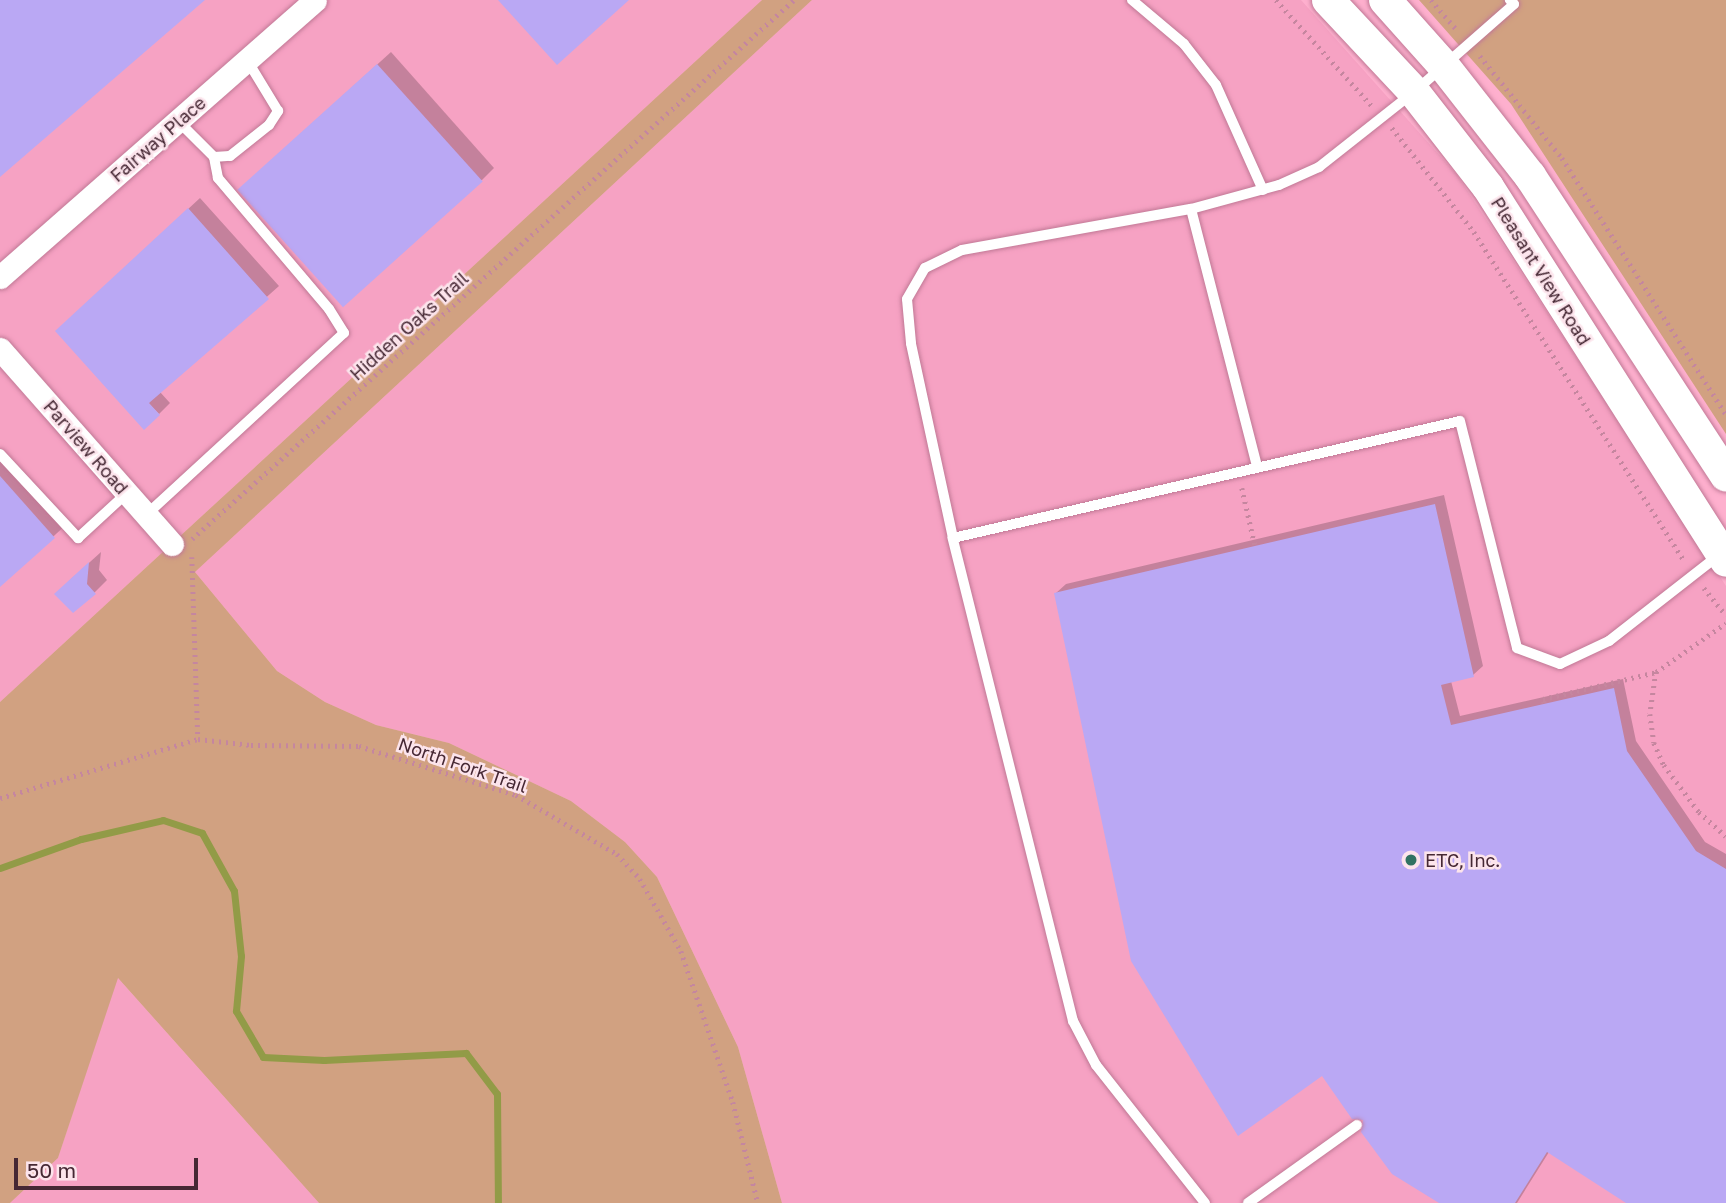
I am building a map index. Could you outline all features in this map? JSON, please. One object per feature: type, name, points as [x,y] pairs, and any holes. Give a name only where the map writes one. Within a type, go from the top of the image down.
[{"type":"street","name":"Fairway Place","points":[[0,278],[315,0]]},
{"type":"street","name":"Pleasant View Road","points":[[1328,0],[1414,92],[1488,187],[1724,555]]},
{"type":"street","points":[[1385,0],[1443,65],[1530,176],[1726,475]]},
{"type":"street","name":"Parview Road","points":[[0,349],[172,544]]},
{"type":"lane","points":[[1132,0],[1184,44],[1216,85],[1263,190]]},
{"type":"lane","points":[[1205,1203],[1096,1065],[1073,1021],[953,538],[911,343],[907,299],[925,268],[962,250],[1191,209],[1263,190],[1319,167],[1414,92],[1514,4],[1510,0]]},
{"type":"lane","points":[[214,158],[230,156],[269,125],[278,111],[247,60]]},
{"type":"lane","points":[[146,515],[344,334],[329,309],[218,178],[214,158],[178,121]]},
{"type":"lane","points":[[1191,209],[1257,467]]},
{"type":"lane","points":[[953,538],[1460,421],[1517,648],[1560,664],[1609,641],[1724,555]]},
{"type":"lane","points":[[0,454],[78,538],[127,494]]},
{"type":"lane","points":[[1248,1203],[1357,1125]]},
{"type":"path","name":"Hidden Oaks Trail","points":[[198,739],[191,540],[794,0]]},
{"type":"path","points":[[1276,0],[1383,119],[1474,232],[1695,576],[1726,615]]},
{"type":"path","points":[[1431,0],[1562,158],[1726,414]]},
{"type":"path","points":[[1238,471],[1255,545]]},
{"type":"path","points":[[1544,703],[1543,699],[1656,672],[1726,622]]},
{"type":"path","points":[[1656,672],[1650,714],[1654,743],[1664,765],[1699,813],[1726,836]]},
{"type":"path","name":"North Fork Trail","points":[[0,798],[198,739],[251,745],[359,746],[516,795],[617,854],[639,879],[681,951],[733,1102],[758,1203]]},
{"type":"shaded area","points":[[0,0],[762,0],[0,702]]},
{"type":"shaded area","points":[[762,0],[812,0],[195,572],[277,671],[325,702],[376,725],[449,743],[571,801],[625,842],[657,877],[738,1047],[782,1203],[319,1203],[118,978],[58,1158],[10,1203],[0,1203],[0,702]]},
{"type":"shaded area","points":[[812,0],[1301,0],[1457,175],[1726,586],[1726,1203],[782,1203],[738,1047],[657,877],[625,842],[571,801],[449,743],[376,725],[325,702],[277,671],[195,572]]},
{"type":"shaded area","points":[[1419,0],[1726,0],[1726,434],[1511,104]]},
{"type":"shaded area","points":[[117,977],[319,1203],[10,1203],[58,1158]]},
{"type":"building","points":[[0,0],[205,0],[0,177]]},
{"type":"building","points":[[498,0],[629,0],[557,65]]},
{"type":"building","points":[[377,64],[483,181],[343,307],[237,190]]},
{"type":"building","points":[[188,208],[269,299],[149,403],[160,415],[144,430],[55,331]]},
{"type":"building","points":[[0,476],[55,538],[0,587]]},
{"type":"building","name":"ETC, Inc.","points":[[1435,504],[1474,677],[1441,685],[1451,725],[1614,688],[1627,751],[1696,851],[1726,869],[1726,1203],[1626,1203],[1547,1152],[1515,1203],[1439,1203],[1392,1174],[1361,1132],[1363,1120],[1352,1119],[1322,1076],[1238,1136],[1131,961],[1054,593]]},
{"type":"building","points":[[89,562],[87,584],[96,594],[73,613],[54,594]]},
{"type":"waterway","points":[[0,868],[81,839],[163,820],[202,833],[234,891],[241,956],[236,1011],[263,1057],[324,1060],[466,1053],[497,1094],[498,1203]]},
{"type":"place","name":"ETC, Inc.","points":[[1411,860]]}]
